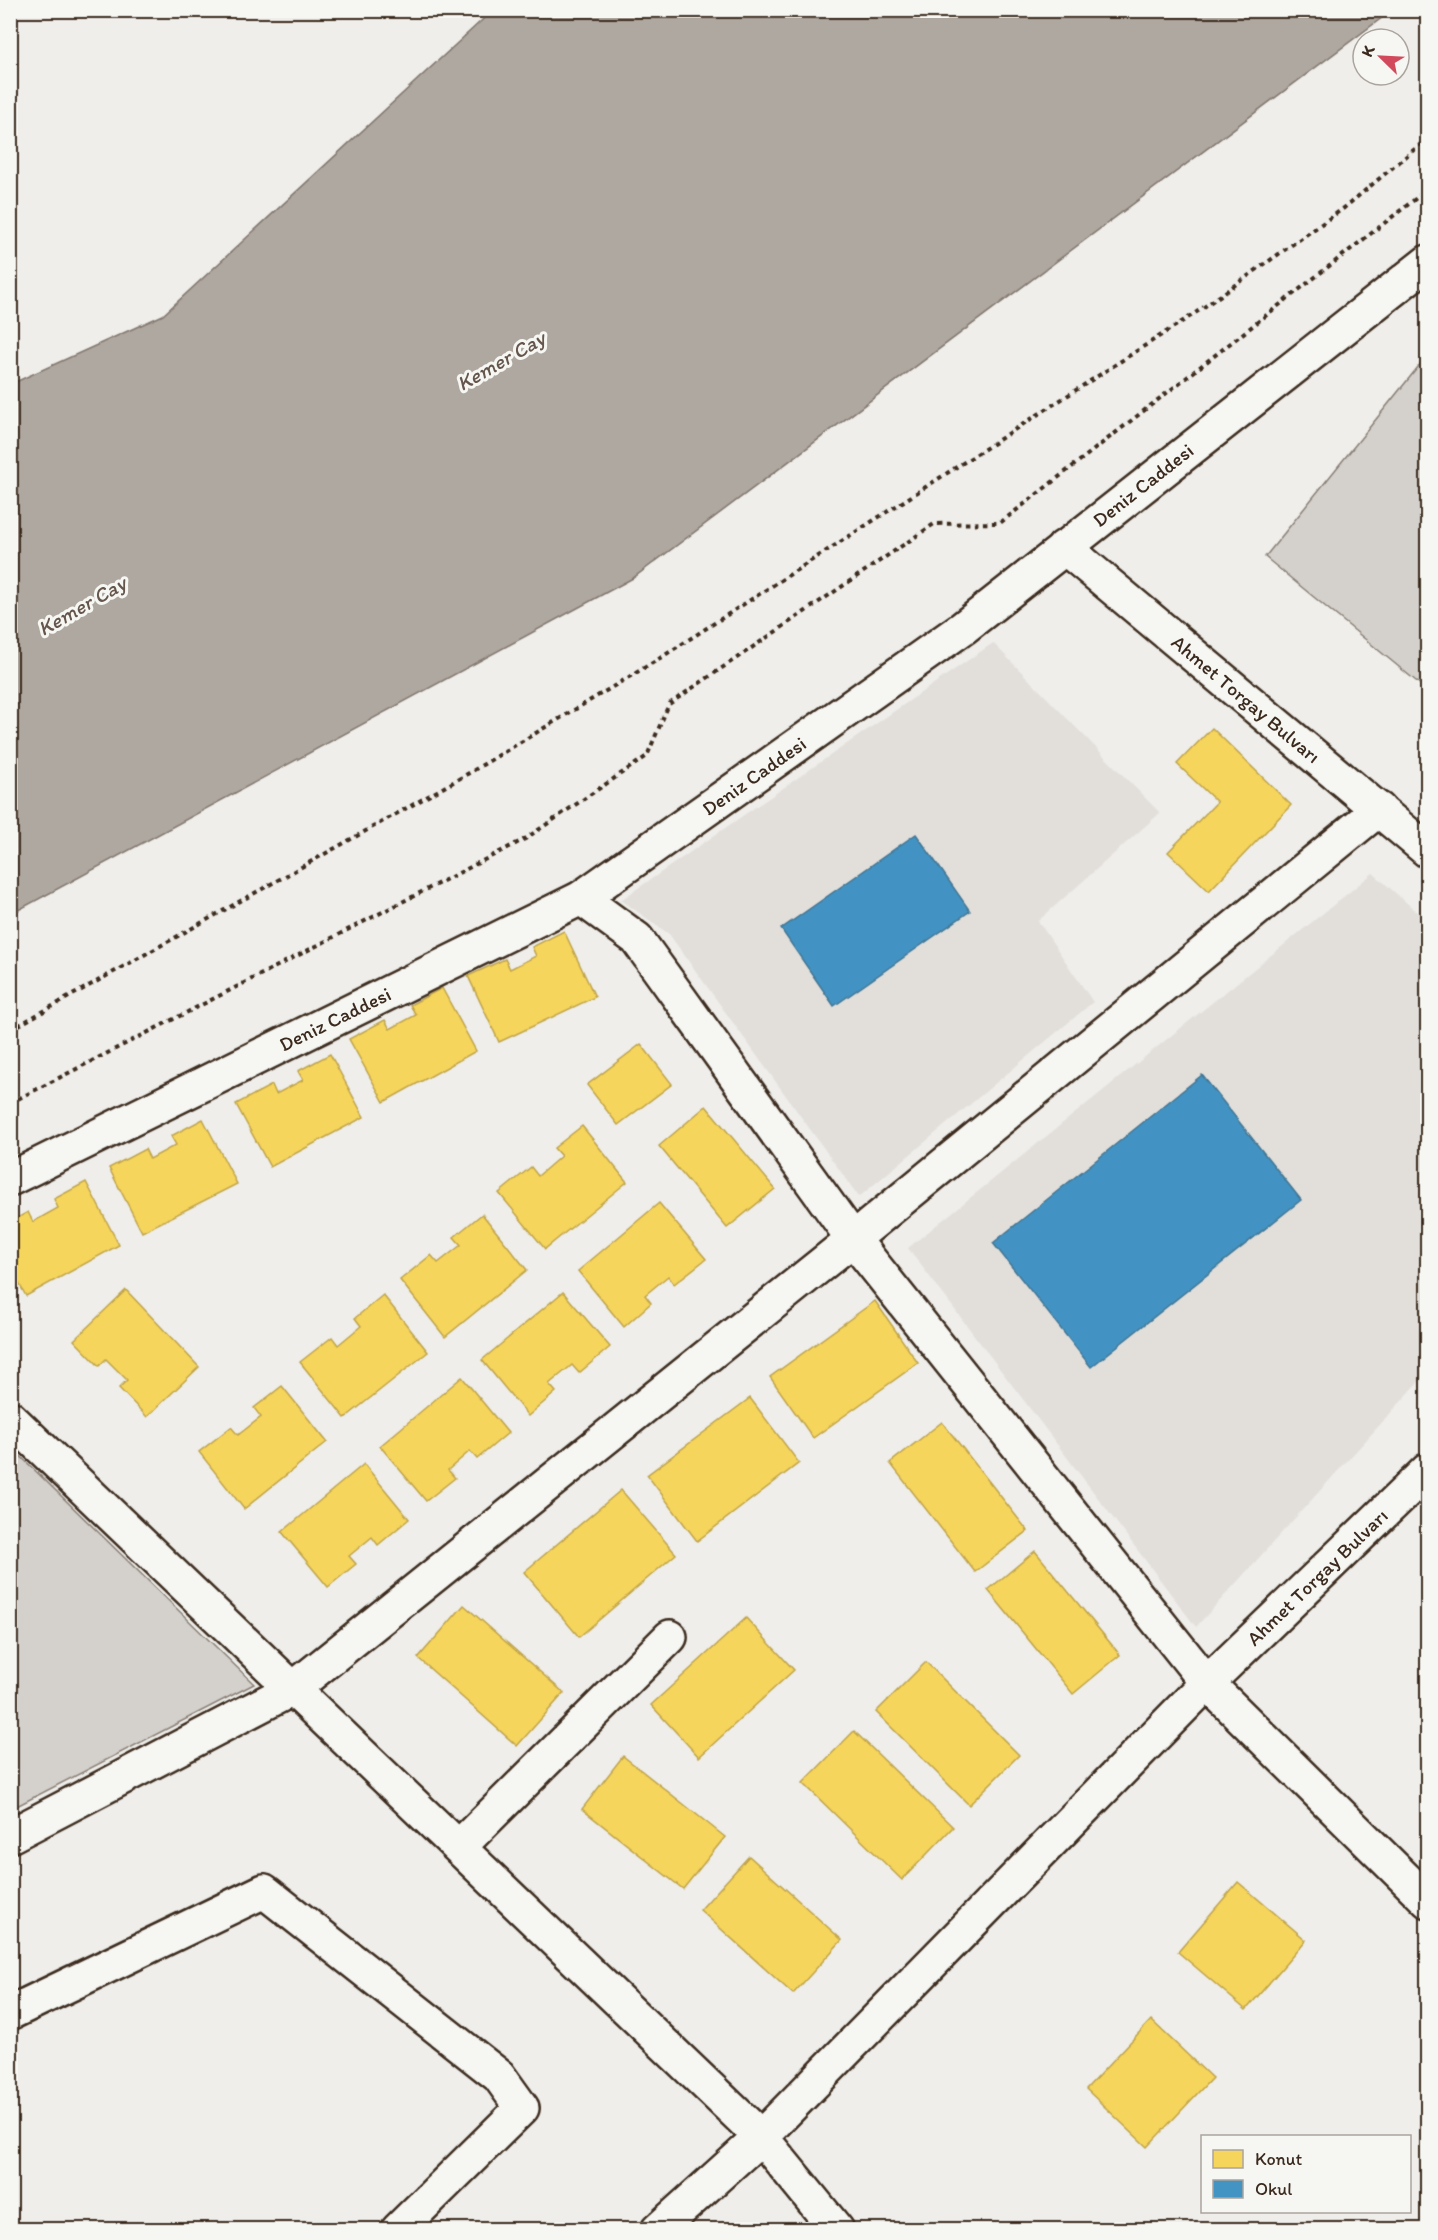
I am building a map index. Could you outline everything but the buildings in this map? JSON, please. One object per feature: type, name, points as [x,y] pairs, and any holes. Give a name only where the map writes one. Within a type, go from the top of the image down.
[{"type":"street","name":"Deniz Caddesi","points":[[10,1179],[580,898],[963,628],[1428,262]]},
{"type":"street","name":"Ahmet Torgay Bulvarı","points":[[1065,547],[1428,851]]},
{"type":"street","points":[[10,1836],[294,1689],[853,1239],[1378,809]]},
{"type":"street","points":[[580,898],[637,939],[853,1239],[1207,1683],[1428,1901]]},
{"type":"street","points":[[10,1418],[761,2137],[837,2229]]},
{"type":"street","name":"Ahmet Torgay Bulvarı","points":[[658,2229],[761,2137],[1207,1683],[1428,1470]]},
{"type":"street","points":[[459,1847],[670,1636]]},
{"type":"street","points":[[10,2013],[264,1891],[499,2076],[522,2108],[398,2229]]},
{"type":"path","points":[[10,1030],[464,776],[654,662],[1194,314],[1344,208],[1428,138]]},
{"type":"path","points":[[10,1103],[525,839],[647,756],[669,704],[934,524],[1000,523],[1428,189]]},
{"type":"shaded area","points":[[1427,356],[1427,690],[1265,557]]},
{"type":"shaded area","points":[[993,643],[1160,813],[1038,921],[1093,1002],[859,1197],[669,934],[621,900]]},
{"type":"shaded area","points":[[1373,873],[1427,921],[1427,1373],[1196,1627],[908,1248]]},
{"type":"shaded area","points":[[11,1447],[254,1684],[10,1809]]},
{"type":"water","name":"Kemer Cay","points":[[493,10],[1391,11],[1370,27],[1351,27],[1351,41],[633,578],[11,914],[11,384],[163,315]]}]
